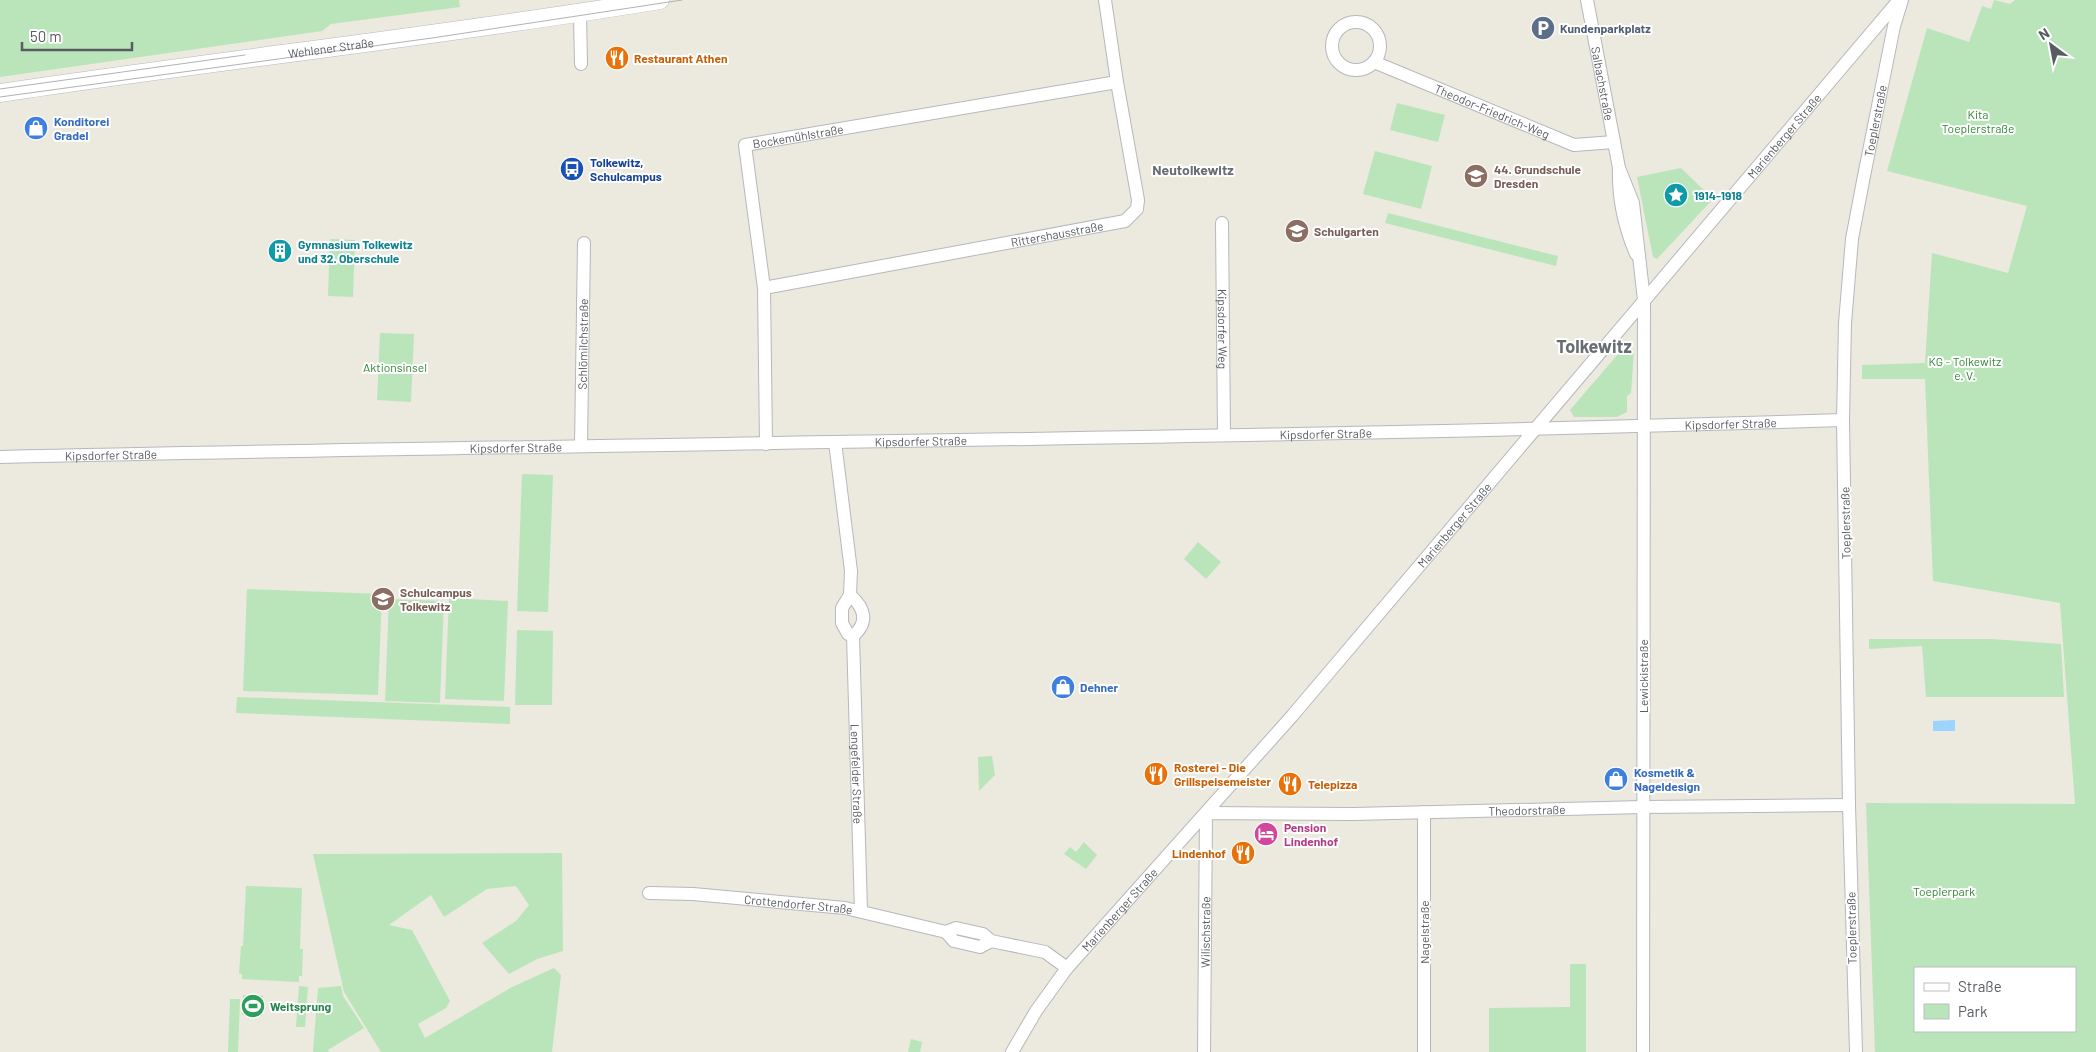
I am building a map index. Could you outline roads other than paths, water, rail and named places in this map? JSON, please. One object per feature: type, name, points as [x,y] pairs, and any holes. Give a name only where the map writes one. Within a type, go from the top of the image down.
[{"type":"main road","name":"Wehlener Straße","points":[[0,93],[211,62],[444,33],[660,0]]},
{"type":"street","name":"Rittershausstraße","points":[[764,288],[1126,221],[1136,209],[1138,200],[1116,82],[1105,0]]},
{"type":"street","name":"Salbachstraße","points":[[1587,0],[1619,168],[1634,202],[1638,260],[1644,300]]},
{"type":"street","name":"Toeplerstraße","points":[[1856,1052],[1848,805],[1843,420],[1846,309],[1852,240],[1900,0]]},
{"type":"street","name":"Marienberger Straße","points":[[1012,1052],[1036,1011],[1067,968],[1292,716],[1900,0]]},
{"type":"street","points":[[580,13],[581,64]]},
{"type":"street","name":"Theodor-Friedrich-Weg","points":[[1374,62],[1574,144],[1614,142]]},
{"type":"street","name":"Bockemühlstraße","points":[[766,444],[764,288],[745,145],[1116,82]]},
{"type":"street","name":"Kipsdorfer Weg","points":[[1222,223],[1224,434]]},
{"type":"street","name":"Schlömilchstraße","points":[[582,446],[584,243]]},
{"type":"street","name":"Lewickistraße","points":[[1643,1052],[1644,300]]},
{"type":"street","name":"Kipsdorfer Straße","points":[[0,457],[766,444],[1644,426],[1843,420]]},
{"type":"street","name":"Lengefelder Straße","points":[[835,442],[842,514],[852,571],[850,595],[842,608],[842,623],[848,634],[853,636]]},
{"type":"street","name":"Lengefelder Straße","points":[[850,595],[858,602],[864,613],[864,622],[860,630],[853,636]]},
{"type":"street","name":"Lengefelder Straße","points":[[853,636],[861,911]]},
{"type":"street","name":"Theodorstraße","points":[[1206,813],[1424,812],[1848,805]]},
{"type":"street","name":"Nagelstraße","points":[[1424,812],[1424,1052]]},
{"type":"street","name":"Wilischstraße","points":[[1204,1052],[1206,813]]},
{"type":"street","name":"Crottendorfer Straße","points":[[649,893],[758,899],[861,911],[946,932],[956,928],[983,934],[991,941],[1045,952],[1067,968]]},
{"type":"water","points":[[1955,720],[1955,731],[1933,731],[1933,721]]},
{"type":"tram line","points":[[0,97],[432,38],[682,0]]},
{"type":"tram line","points":[[0,89],[245,55]]},
{"type":"place","name":"Kundenparkplatz","points":[[1543,28]]},
{"type":"place","name":"Restaurant Athen","points":[[617,58]]},
{"type":"place","name":"Konditorei Gradel","points":[[36,128]]},
{"type":"place","name":"Tolkewitz, Schulcampus","points":[[572,169]]},
{"type":"place","name":"44. Grundschule Dresden","points":[[1476,176]]},
{"type":"place","name":"1914-1918","points":[[1676,195]]},
{"type":"place","name":"Schulgarten","points":[[1297,231]]},
{"type":"place","name":"Gymnasium Tolkewitz und 32. Oberschule","points":[[280,251]]},
{"type":"place","name":"Schulcampus Tolkewitz","points":[[383,599]]},
{"type":"place","name":"Dehner","points":[[1063,687]]},
{"type":"place","name":"Rosterei - Die Grillspeisemeister","points":[[1156,774]]},
{"type":"place","name":"Kosmetik & Nageldesign","points":[[1616,779]]},
{"type":"place","name":"Telepizza","points":[[1290,784]]},
{"type":"place","name":"Pension Lindenhof","points":[[1266,834]]},
{"type":"place","name":"Lindenhof","points":[[1243,853]]},
{"type":"place","name":"Weitsprung","points":[[253,1006]]},
{"type":"district","name":"Neutolkewitz","points":[[1193,169]]},
{"type":"district","name":"Tolkewitz","points":[[1594,346]]},
{"type":"park label","name":"Kita Toeplerstraße","points":[[1978,121]]},
{"type":"park label","name":"Aktionsinsel","points":[[395,367]]},
{"type":"park label","name":"KG - Tolkewitz e. V.","points":[[1965,368]]},
{"type":"park label","name":"Toeplerpark","points":[[1944,891]]}]
